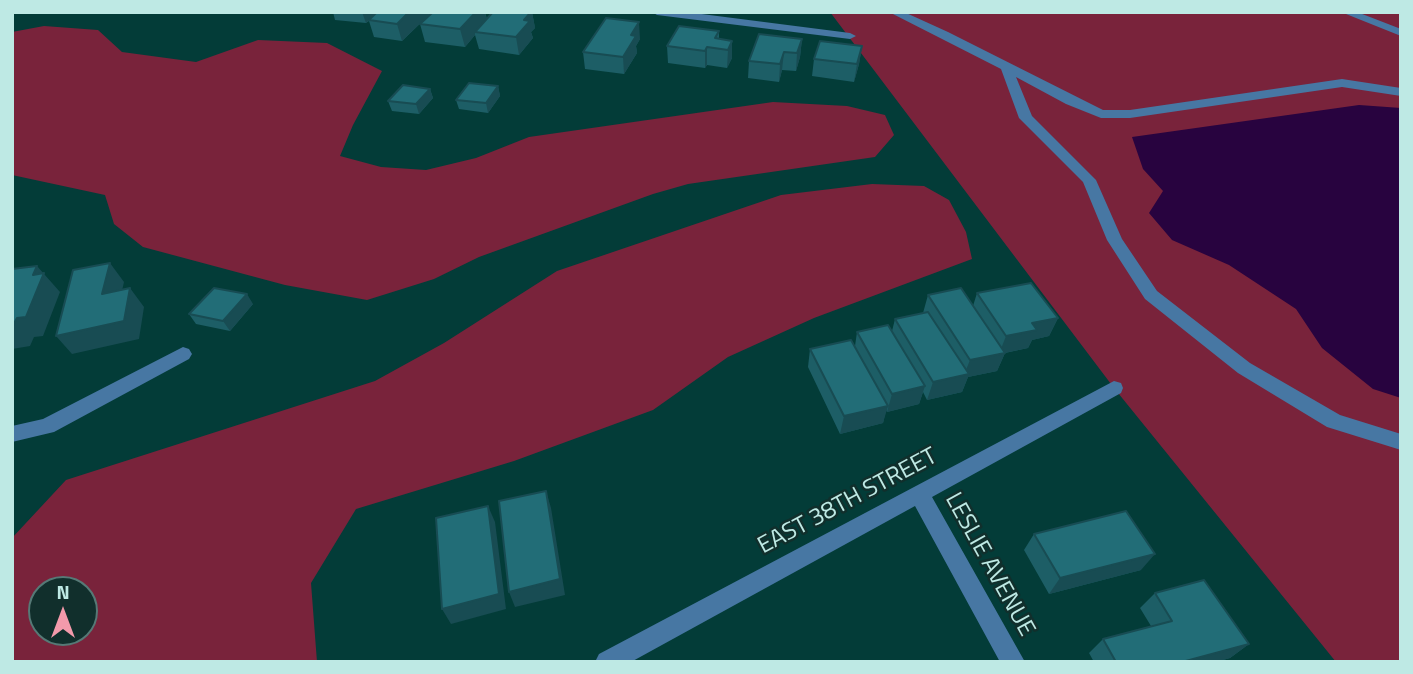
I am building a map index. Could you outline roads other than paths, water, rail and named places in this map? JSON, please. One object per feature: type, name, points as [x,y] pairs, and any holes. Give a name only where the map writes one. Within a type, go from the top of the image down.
[{"type":"street","points":[[657,12],[850,36]]},
{"type":"street","points":[[894,12],[944,34],[1101,114],[1130,114],[1342,83],[1401,92]]},
{"type":"street","points":[[1346,12],[1401,33]]},
{"type":"street","points":[[1006,67],[1026,118],[1089,180],[1115,240],[1151,296],[1244,368],[1334,421],[1401,442]]},
{"type":"street","points":[[12,434],[47,426],[183,355]]},
{"type":"street","name":"EAST 38TH STREET","points":[[607,662],[1114,388]]},
{"type":"street","name":"LESLIE AVENUE","points":[[919,493],[1013,662]]}]
